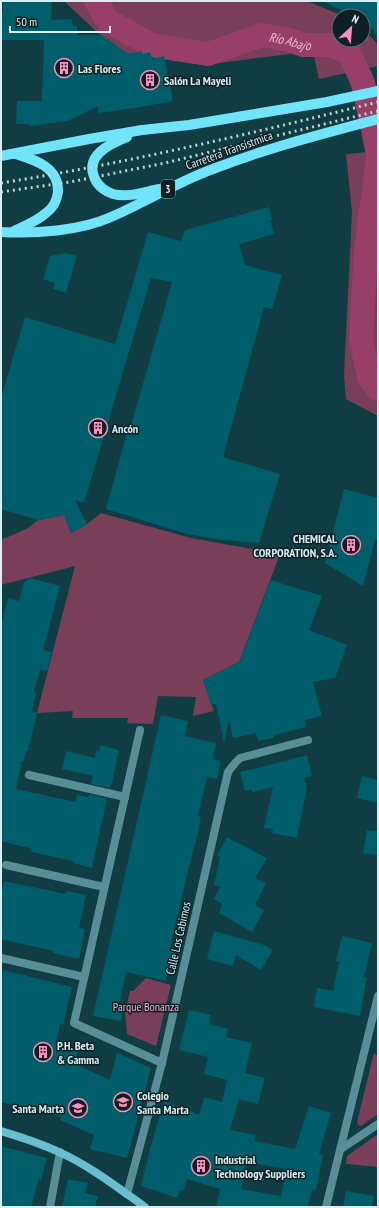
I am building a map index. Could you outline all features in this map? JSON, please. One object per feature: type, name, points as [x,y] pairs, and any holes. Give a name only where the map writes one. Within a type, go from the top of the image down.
[{"type":"main road","name":"Carretera Transístmica","points":[[1,156],[142,130],[189,125],[327,102],[378,91]]},
{"type":"main road","name":"Carretera Transístmica","points":[[1,232],[55,230],[79,227],[104,220],[211,169],[260,152],[378,119]]},
{"type":"main road","points":[[142,130],[107,146],[95,157],[92,168],[93,176],[96,182],[107,192],[122,196],[173,186]]},
{"type":"main road","points":[[12,232],[46,213],[55,202],[58,189],[54,174],[49,168],[35,160],[13,153]]},
{"type":"main road","points":[[1,1131],[30,1140],[60,1152],[99,1174],[145,1207]]},
{"type":"street","points":[[140,730],[74,1023],[162,1063]]},
{"type":"street","name":"Calle Los Cabimos","points":[[127,1194],[162,1063],[228,772],[234,763],[240,758],[308,740]]},
{"type":"street","points":[[29,775],[125,797]]},
{"type":"street","points":[[6,865],[104,887]]},
{"type":"street","points":[[1,958],[84,977]]},
{"type":"street","points":[[326,1207],[378,996]]},
{"type":"street","points":[[341,1149],[378,1124]]},
{"type":"street","points":[[50,1207],[60,1152]]},
{"type":"green space","points":[[64,1],[307,1],[331,11],[331,48],[371,48],[371,37],[378,44],[378,66],[319,79],[313,51],[203,65],[128,54],[98,33]]},
{"type":"green space","points":[[378,151],[378,416],[346,399],[344,376],[352,212],[346,154]]},
{"type":"green space","points":[[101,513],[191,538],[280,554],[239,662],[203,680],[214,711],[193,716],[196,697],[158,696],[153,724],[127,723],[128,718],[72,718],[73,711],[37,713],[75,566],[1,585],[1,540],[28,528],[38,520],[65,515],[71,533],[87,524]]},
{"type":"green space","name":"Parque Bonanza","points":[[146,978],[171,985],[156,1046],[127,1034],[125,1013],[130,991],[133,991]]},
{"type":"green space","points":[[374,1053],[378,1056],[378,1114],[361,1126],[358,1125],[357,1122]]},
{"type":"green space","points":[[378,1134],[378,1167],[346,1164],[347,1156]]},
{"type":"building","points":[[3,1],[52,1],[51,20],[71,19],[74,26],[77,26],[77,35],[101,35],[128,54],[142,51],[142,54],[150,52],[152,59],[164,56],[173,101],[98,113],[98,106],[68,121],[30,126],[29,124],[16,124],[17,101],[42,101],[44,40],[1,40],[1,12],[3,12]]},
{"type":"building","points":[[323,1],[377,1],[378,37],[371,27],[371,8],[337,8]]},
{"type":"building","points":[[269,207],[272,220],[270,220],[274,234],[239,244],[245,265],[282,275],[272,309],[264,307],[223,457],[280,474],[259,543],[223,540],[187,534],[106,509],[128,429],[130,429],[172,282],[151,278],[84,503],[75,500],[87,524],[71,533],[64,515],[38,520],[1,509],[1,398],[25,317],[115,344],[148,232],[181,241],[185,230]]},
{"type":"building","points":[[65,253],[77,256],[66,293],[53,289],[55,283],[43,279],[50,256]]},
{"type":"building","name":"CHEMICAL CORPORATION, S.A.","points":[[344,489],[378,498],[378,540],[375,540],[363,586],[325,563]]},
{"type":"building","points":[[30,578],[60,586],[43,650],[52,652],[47,671],[40,669],[34,691],[36,692],[32,711],[37,713],[28,751],[26,751],[24,761],[22,761],[16,789],[76,802],[77,795],[88,797],[89,794],[107,799],[92,868],[73,863],[73,861],[31,852],[32,849],[1,841],[1,627],[8,598],[19,601],[24,582]]},
{"type":"building","points":[[271,580],[322,596],[309,630],[347,645],[335,678],[313,682],[322,716],[305,720],[306,727],[274,735],[274,738],[258,741],[256,733],[233,738],[229,720],[224,743],[216,704],[211,705],[203,680],[239,662]]},
{"type":"building","points":[[161,715],[188,721],[185,736],[216,743],[213,759],[221,761],[217,779],[207,777],[198,816],[201,817],[195,846],[170,948],[177,950],[171,974],[167,973],[166,981],[126,972],[119,1005],[124,1006],[121,1021],[93,1016]]},
{"type":"building","points":[[101,745],[119,750],[110,788],[91,784],[93,776],[62,769],[66,751],[95,758],[96,751],[99,752]]},
{"type":"building","points":[[307,755],[312,776],[304,778],[307,787],[297,838],[272,833],[273,829],[264,828],[273,787],[252,792],[252,789],[245,791],[240,772]]},
{"type":"building","points":[[362,776],[378,780],[378,803],[357,798]]},
{"type":"building","points":[[367,830],[378,831],[378,855],[363,853]]},
{"type":"building","points":[[227,837],[267,858],[255,878],[266,883],[255,905],[264,910],[252,932],[219,913],[222,904],[214,899],[220,887],[214,885],[220,857],[217,856]]},
{"type":"building","points":[[4,881],[66,894],[67,891],[86,895],[79,928],[85,929],[79,959],[53,953],[54,951],[1,939],[1,895]]},
{"type":"building","points":[[214,931],[264,945],[273,950],[261,970],[236,955],[233,966],[207,959]]},
{"type":"building","points":[[342,936],[372,943],[364,977],[367,977],[360,1016],[314,1007],[317,988],[333,991],[339,962],[336,961]]},
{"type":"building","points":[[3,970],[72,987],[63,1025],[60,1024],[56,1045],[78,1050],[75,1064],[110,1080],[117,1053],[151,1068],[127,1158],[90,1149],[94,1135],[60,1120],[62,1117],[1,1102],[1,977]]},
{"type":"building","points":[[189,1010],[211,1015],[209,1024],[228,1029],[226,1037],[252,1043],[245,1073],[265,1078],[258,1104],[239,1099],[230,1130],[256,1135],[254,1141],[295,1149],[309,1106],[331,1113],[319,1154],[323,1155],[316,1190],[312,1189],[308,1207],[216,1207],[220,1189],[187,1179],[184,1190],[180,1190],[177,1198],[141,1186],[164,1101],[199,1115],[204,1097],[222,1102],[227,1080],[204,1074],[208,1057],[179,1050]],"holes":[[[247,1162],[286,1169],[281,1196],[241,1189]]]},
{"type":"building","points":[[1,1146],[47,1158],[31,1207],[1,1207]]},
{"type":"building","points":[[68,1179],[88,1183],[85,1193],[98,1196],[95,1207],[62,1207]]},
{"type":"building","points":[[346,1191],[374,1196],[372,1207],[343,1207]]},
{"type":"waterway","name":"Río Abajo","points":[[96,1],[107,20],[151,45],[208,54],[262,35],[304,45],[331,45],[349,53],[363,83],[378,154]]},
{"type":"waterway","name":"Río Abajo","points":[[378,159],[366,250],[361,340],[369,377],[378,389]]},
{"type":"railway","points":[[1,183],[143,157],[378,102]]},
{"type":"railway","points":[[1,192],[70,182],[165,163],[378,111]]},
{"type":"place","name":"Las Flores","points":[[64,68]]},
{"type":"place","name":"Salón La Mayeli","points":[[150,80]]},
{"type":"place","name":"Ancón","points":[[98,428]]},
{"type":"place","name":"CHEMICAL CORPORATION, S.A.","points":[[351,545]]},
{"type":"place","name":"P.H. Beta & Gamma","points":[[43,1052]]},
{"type":"place","name":"Colegio Santa Marta","points":[[123,1102]]},
{"type":"place","name":"Santa Marta","points":[[78,1108]]},
{"type":"place","name":"Industrial Technology Suppliers","points":[[201,1166]]}]
